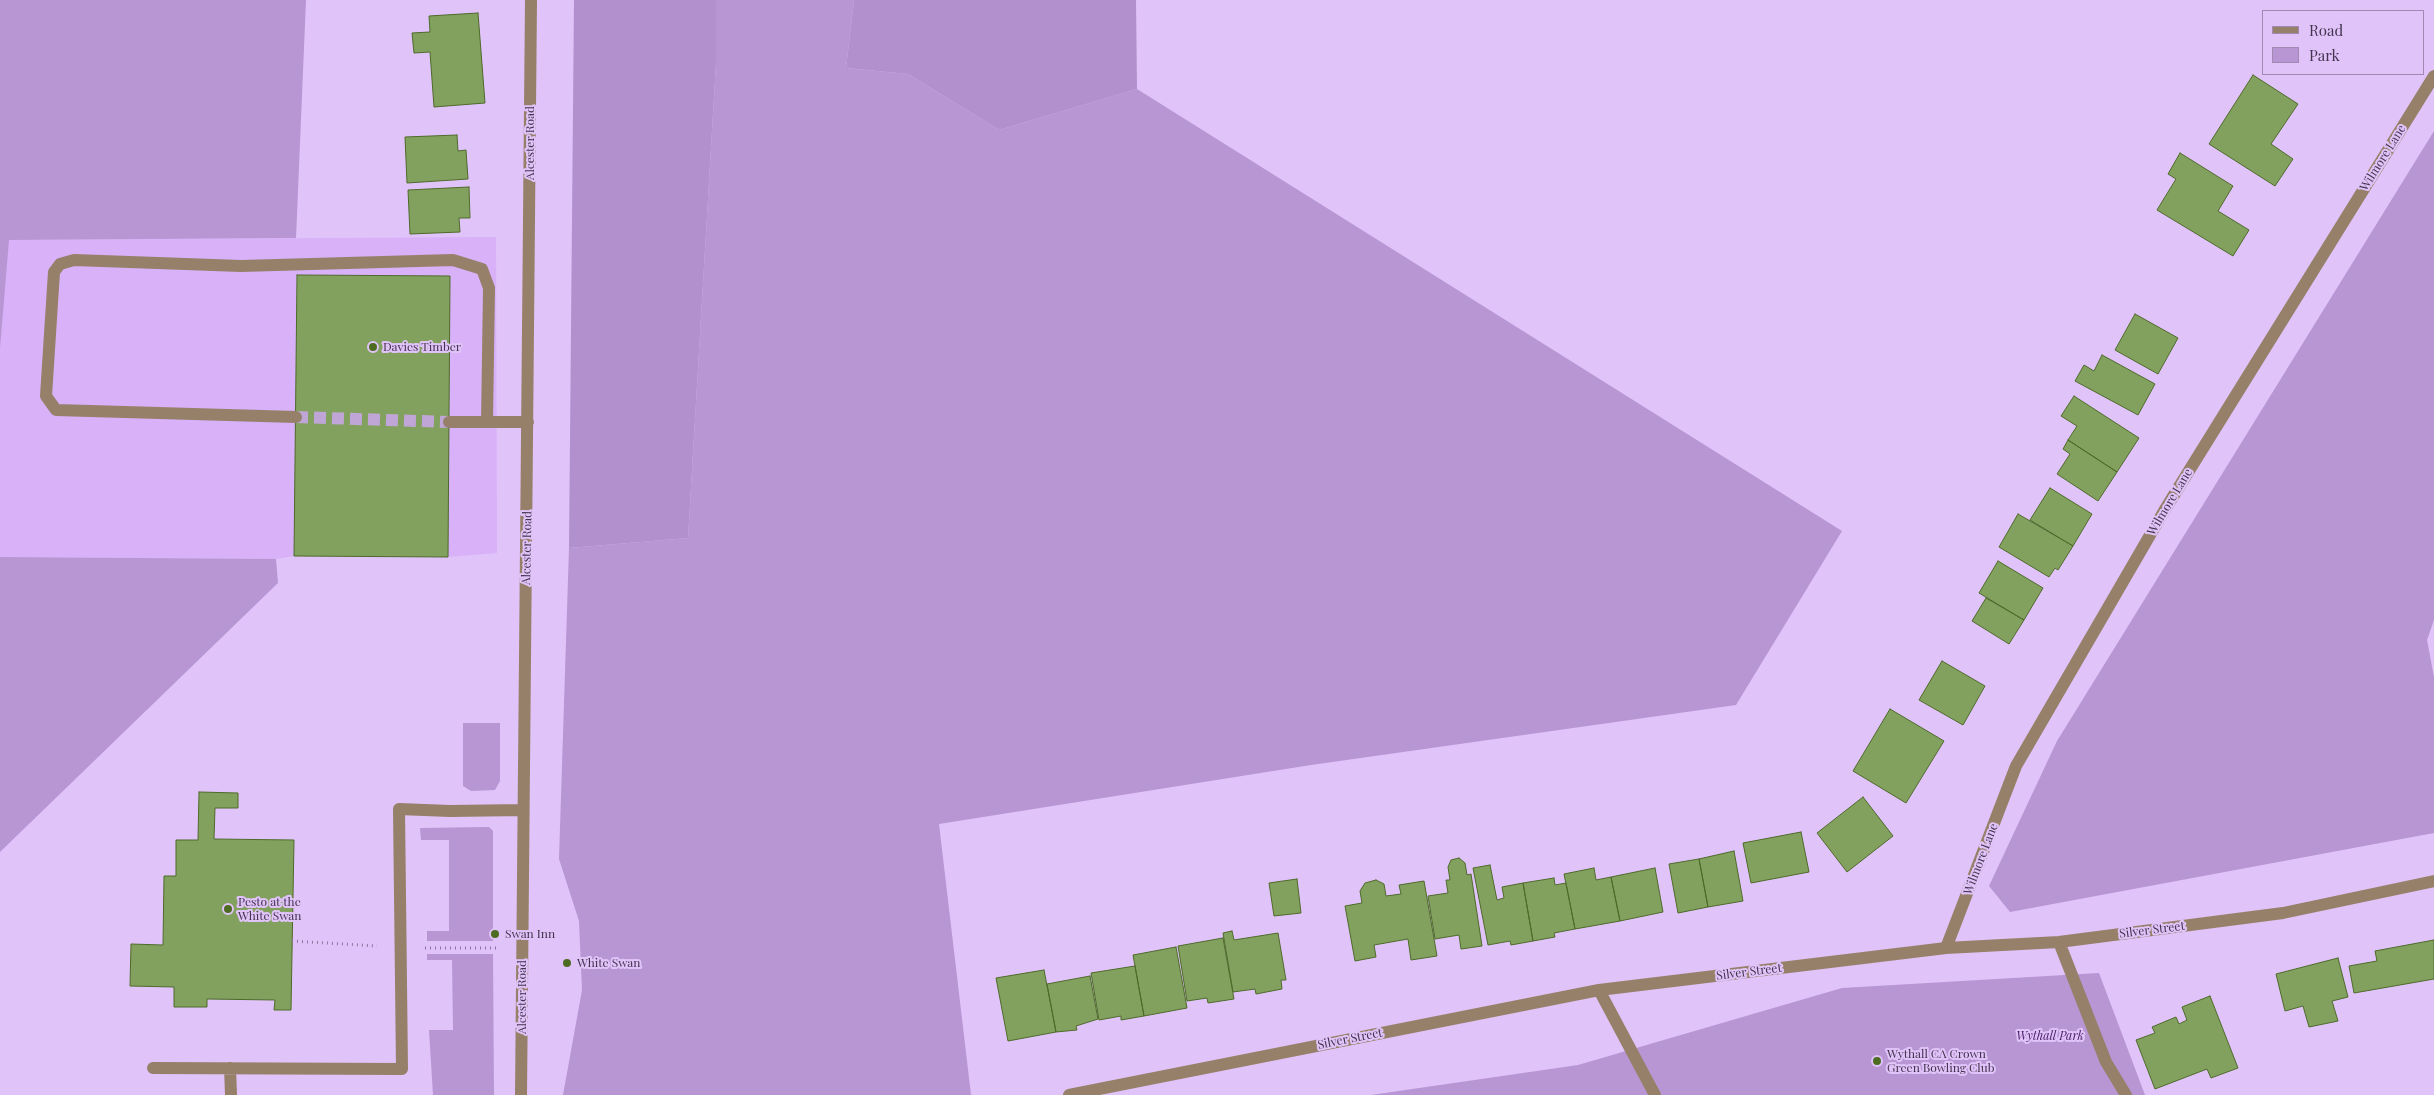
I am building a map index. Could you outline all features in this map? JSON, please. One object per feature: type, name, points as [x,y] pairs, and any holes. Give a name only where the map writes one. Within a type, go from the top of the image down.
[{"type":"street","name":"Alcester Road","points":[[521,1095],[531,0]]},
{"type":"street","name":"Wilmore Lane","points":[[1946,948],[2016,766],[2164,511],[2434,76]]},
{"type":"street","points":[[296,417],[56,410],[46,396],[54,272],[60,264],[74,260],[241,266],[453,260],[482,269],[489,288],[487,422]]},
{"type":"street","points":[[449,422],[528,422]]},
{"type":"street","points":[[153,1068],[402,1069],[399,809],[450,811],[523,810]]},
{"type":"street","name":"Silver Street","points":[[1069,1095],[1599,990],[1946,948],[2059,942],[2283,913],[2434,880]]},
{"type":"street","points":[[2059,942],[2106,1062],[2126,1095]]},
{"type":"street","points":[[1599,990],[1655,1095]]},
{"type":"street","points":[[230,1068],[231,1095]]},
{"type":"shaded area","points":[[574,0],[716,0],[716,63],[688,538],[569,548]]},
{"type":"shaded area","points":[[854,0],[1136,0],[1137,89],[999,130],[908,74],[846,68]]},
{"type":"shaded area","points":[[496,237],[497,553],[448,557],[294,556],[276,559],[0,557],[0,349],[8,240]]},
{"type":"green space","points":[[0,0],[306,0],[296,238],[9,240],[0,349]]},
{"type":"green space","points":[[716,0],[854,0],[846,68],[908,74],[999,130],[1137,89],[1842,531],[1736,705],[1311,765],[939,824],[971,1095],[563,1095],[582,990],[579,921],[559,859],[569,548],[688,538],[716,63]]},
{"type":"green space","points":[[2434,131],[2434,620],[2427,640],[2434,677],[2434,833],[2010,912],[1989,886],[2057,741]]},
{"type":"green space","points":[[0,557],[276,559],[278,583],[0,852]]},
{"type":"green space","points":[[463,723],[500,723],[500,781],[495,790],[471,791],[463,786]]},
{"type":"green space","points":[[489,827],[493,831],[493,941],[427,941],[427,931],[449,931],[449,840],[421,840],[420,828]]},
{"type":"green space","points":[[427,954],[493,954],[494,1095],[433,1095],[429,1030],[453,1030],[452,960],[427,960]]},
{"type":"green space","name":"Wythall Park","points":[[2099,973],[2145,1095],[1371,1095],[1578,1065],[1842,988]]},
{"type":"building","points":[[478,13],[485,103],[434,107],[430,52],[414,53],[412,33],[430,32],[429,16]]},
{"type":"building","points":[[2253,75],[2298,104],[2271,144],[2293,159],[2275,186],[2209,144]]},
{"type":"building","points":[[457,135],[458,151],[466,150],[468,179],[407,183],[405,137]]},
{"type":"building","points":[[2180,153],[2233,186],[2218,211],[2249,230],[2233,256],[2157,210],[2176,179],[2168,174]]},
{"type":"building","points":[[469,187],[470,218],[459,218],[460,232],[410,234],[408,190]]},
{"type":"building","name":"Davies Timber","points":[[297,275],[450,276],[448,557],[294,556]]},
{"type":"building","points":[[2135,314],[2178,338],[2158,374],[2115,350]]},
{"type":"building","points":[[2102,355],[2155,384],[2138,415],[2075,381],[2084,365],[2094,371]]},
{"type":"building","points":[[2074,396],[2139,438],[2117,472],[2068,440],[2077,426],[2061,416]]},
{"type":"building","points":[[2068,440],[2117,472],[2098,501],[2057,474],[2070,454],[2063,449]]},
{"type":"building","points":[[2050,488],[2092,514],[2073,546],[2030,520]]},
{"type":"building","points":[[2018,514],[2073,546],[2058,570],[2055,568],[2049,577],[1999,547]]},
{"type":"building","points":[[1998,561],[2043,588],[2024,620],[1979,593]]},
{"type":"building","points":[[1986,598],[2024,620],[2009,644],[1972,621]]},
{"type":"building","points":[[1942,661],[1985,686],[1963,725],[1919,700]]},
{"type":"building","points":[[1890,709],[1944,741],[1906,803],[1853,771]]},
{"type":"building","name":"Pesto at the White Swan","points":[[199,792],[238,793],[238,808],[215,808],[214,839],[294,840],[291,1010],[274,1010],[275,1000],[207,999],[207,1007],[174,1007],[174,987],[130,986],[131,944],[163,945],[164,876],[176,876],[176,840],[198,840]]},
{"type":"building","points":[[1863,797],[1893,836],[1847,872],[1817,833]]},
{"type":"building","points":[[1801,832],[1809,872],[1751,883],[1743,843]]},
{"type":"building","points":[[1734,851],[1743,901],[1708,907],[1699,859]]},
{"type":"building","points":[[1459,858],[1465,863],[1467,875],[1471,874],[1482,946],[1461,949],[1459,935],[1435,939],[1428,896],[1448,893],[1446,880],[1450,880],[1448,867],[1451,860]]},
{"type":"building","points":[[1699,859],[1708,907],[1678,913],[1669,864]]},
{"type":"building","points":[[1490,865],[1497,900],[1504,898],[1502,887],[1523,883],[1533,941],[1511,945],[1510,941],[1488,945],[1473,868]]},
{"type":"building","points":[[1594,868],[1596,880],[1611,877],[1620,921],[1575,929],[1564,874]]},
{"type":"building","points":[[1655,868],[1663,912],[1620,921],[1611,877]]},
{"type":"building","points":[[1554,878],[1555,885],[1566,883],[1575,929],[1554,933],[1555,937],[1533,941],[1523,883]]},
{"type":"building","points":[[1297,879],[1301,913],[1274,916],[1269,883]]},
{"type":"building","points":[[1376,880],[1384,884],[1386,896],[1401,894],[1399,885],[1424,881],[1437,956],[1411,960],[1408,939],[1374,945],[1376,957],[1355,961],[1345,906],[1362,903],[1360,891],[1365,883]]},
{"type":"building","points":[[1232,931],[1234,940],[1278,933],[1286,980],[1281,980],[1282,989],[1256,994],[1255,989],[1233,992],[1223,933]]},
{"type":"building","points":[[1223,938],[1234,999],[1208,1003],[1207,998],[1187,1001],[1178,946]]},
{"type":"building","points":[[2434,940],[2434,979],[2354,993],[2349,966],[2377,961],[2375,951]]},
{"type":"building","points":[[1176,947],[1187,1008],[1144,1016],[1133,955]]},
{"type":"building","points":[[2338,958],[2348,997],[2332,1001],[2338,1021],[2309,1027],[2303,1006],[2285,1011],[2276,974]]},
{"type":"building","points":[[1135,966],[1144,1016],[1121,1020],[1121,1016],[1099,1020],[1091,973]]},
{"type":"building","points":[[1044,970],[1056,1032],[1008,1041],[996,978]]},
{"type":"building","points":[[1090,976],[1098,1019],[1076,1026],[1077,1030],[1056,1032],[1047,984]]},
{"type":"building","points":[[2210,996],[2238,1068],[2211,1078],[2207,1069],[2155,1089],[2136,1040],[2155,1033],[2152,1027],[2176,1017],[2179,1024],[2187,1020],[2182,1007]]},
{"type":"tunnel","points":[[296,417],[449,422]]},
{"type":"place","name":"Davies Timber","points":[[373,347]]},
{"type":"place","name":"Pesto at the White Swan","points":[[228,909]]},
{"type":"place","name":"Swan Inn","points":[[495,934]]},
{"type":"place","name":"White Swan","points":[[567,963]]},
{"type":"place","name":"Wythall CA Crown Green Bowling Club","points":[[1877,1061]]}]
